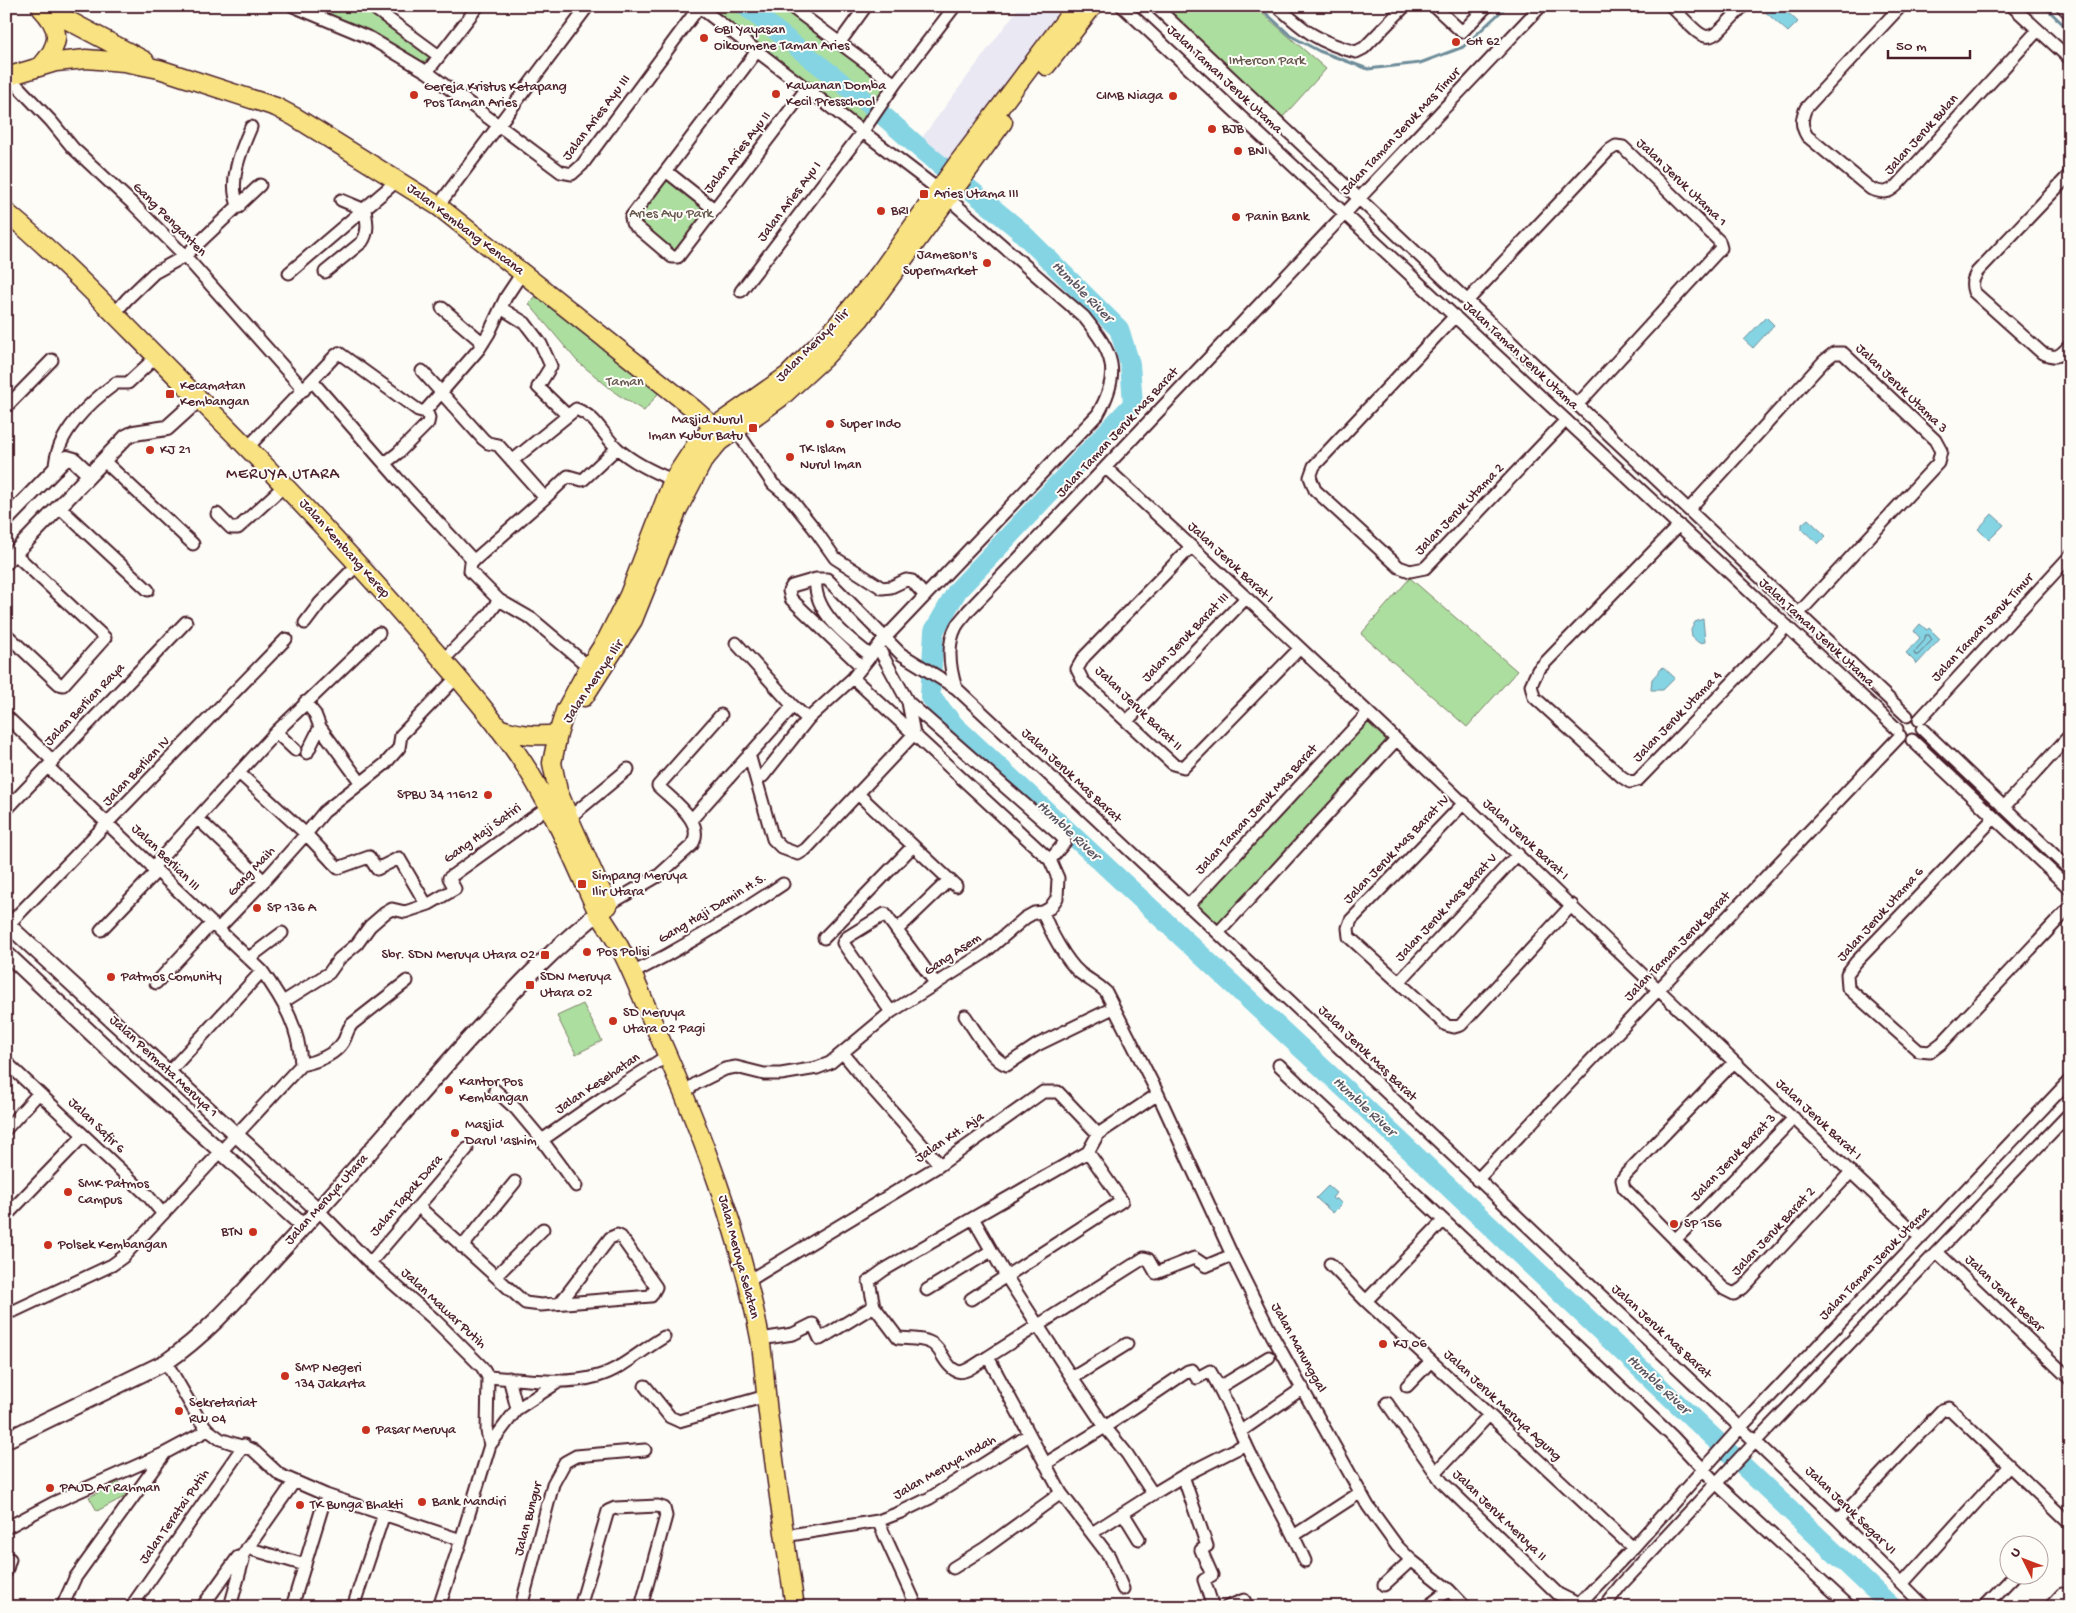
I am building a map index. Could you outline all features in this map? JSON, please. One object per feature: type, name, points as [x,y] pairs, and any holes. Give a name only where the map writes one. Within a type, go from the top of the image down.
[{"type":"main road","name":"Jalan Kembang Kencana","points":[[40,6],[52,22],[57,36],[56,47],[42,65]]},
{"type":"main road","name":"Jalan Kembang Kencana","points":[[40,6],[159,69]]},
{"type":"main road","name":"Jalan Meruya Ilir","points":[[558,734],[566,711],[589,667],[607,639],[669,508],[719,442],[780,398],[825,357],[860,319],[963,167],[1076,6]]},
{"type":"main road","name":"Jalan Meruya Ilir","points":[[963,167],[1093,6]]},
{"type":"main road","name":"Jalan Kembang Kencana","points":[[7,76],[56,62],[93,60],[124,62],[159,69],[276,107],[438,206],[694,409],[714,428]]},
{"type":"main road","name":"Jalan Meruya Ilir","points":[[558,734],[574,715],[627,632],[641,602],[669,508],[673,480],[696,445],[714,428],[788,375],[833,330],[948,189]]},
{"type":"main road","name":"Jalan Kembang Kerep","points":[[6,212],[30,232],[114,314],[285,485],[358,563],[457,677],[498,728],[530,773],[605,915]]},
{"type":"main road","points":[[498,728],[522,736],[558,734],[552,763],[558,791],[605,915]]},
{"type":"main road","name":"Jalan Meruya Selatan","points":[[605,915],[668,1056],[714,1171],[748,1281],[760,1339],[784,1536],[795,1607]]},
{"type":"main road","name":"Jalan Meruya Utara","points":[[6,1440],[166,1362],[188,1347],[210,1328],[319,1211],[415,1099],[508,997],[552,951],[605,915]]},
{"type":"street","points":[[293,6],[370,38],[427,72],[498,126]]},
{"type":"street","points":[[371,6],[440,56]]},
{"type":"street","points":[[438,206],[588,6]]},
{"type":"street","points":[[790,6],[894,84]]},
{"type":"street","points":[[840,42],[866,6]]},
{"type":"street","name":"Jalan Aries Ayu I","points":[[741,291],[954,6]]},
{"type":"street","name":"Jalan Taman Jeruk Utama","points":[[1122,6],[1899,732]]},
{"type":"street","name":"Jalan Taman Jeruk Utama","points":[[1155,6],[1907,716]]},
{"type":"street","points":[[1277,6],[1316,38],[1330,45],[1356,52],[1364,48],[1401,8]]},
{"type":"street","points":[[1434,6],[1462,32],[1487,6]]},
{"type":"street","name":"Jalan Taman Jeruk Mas Timur","points":[[1345,214],[1541,6]]},
{"type":"street","points":[[1670,6],[1701,36],[1712,37],[1718,34],[1743,6]]},
{"type":"street","name":"Jalan Jeruk Bulan","points":[[1901,6],[1806,108],[1801,118],[1803,128],[1808,136],[1871,189],[1884,193],[1890,192],[1897,185],[2038,30]]},
{"type":"street","points":[[2012,6],[2070,60]]},
{"type":"street","points":[[2062,6],[2070,14]]},
{"type":"street","points":[[427,72],[476,7]]},
{"type":"street","points":[[699,7],[808,88],[866,126],[948,189],[1084,317],[1104,344],[1110,359],[1113,380],[1108,397],[1098,414],[925,596],[878,647],[853,678],[808,719],[762,776]]},
{"type":"street","name":"Jalan Aries Ayu III","points":[[498,126],[561,172],[572,174],[582,165],[699,7]]},
{"type":"street","points":[[714,208],[666,171],[757,51]]},
{"type":"street","name":"Gang Penganten","points":[[7,76],[51,121],[73,148],[185,256],[304,390]]},
{"type":"street","name":"Jalan Aries Ayu II","points":[[666,171],[632,215],[630,221],[674,258],[678,257],[808,88]]},
{"type":"street","points":[[239,207],[235,200],[234,186],[244,145],[251,127]]},
{"type":"street","name":"Jalan Jeruk Utama 1","points":[[1468,300],[1608,151],[1616,146],[1623,147],[1719,242],[1721,248],[1578,404]]},
{"type":"street","points":[[2070,174],[1977,272],[1972,281],[1974,292],[2042,353],[2051,357],[2060,356],[2070,345]]},
{"type":"street","points":[[289,273],[398,180]]},
{"type":"street","points":[[114,314],[154,273],[185,256],[239,207],[260,185]]},
{"type":"street","points":[[341,200],[365,210]]},
{"type":"street","points":[[325,272],[362,242],[366,236],[368,229],[365,210]]},
{"type":"street","name":"Jalan Taman Jeruk Mas Barat","points":[[956,688],[949,667],[951,646],[956,627],[968,611],[1106,468],[1345,214]]},
{"type":"street","points":[[248,447],[339,353],[418,410],[426,410],[483,343],[522,273]]},
{"type":"street","points":[[442,308],[483,343]]},
{"type":"street","points":[[501,308],[525,323],[542,344],[551,366],[538,387],[567,414]]},
{"type":"street","name":"Jalan Jeruk Utama 2","points":[[1455,316],[1314,466],[1310,478],[1315,490],[1400,567],[1410,571],[1425,568],[1566,420]]},
{"type":"street","name":"Jalan Jeruk Utama 3","points":[[1689,509],[1824,361],[1834,353],[1843,354],[1935,440],[1941,451],[1938,463],[1798,613]]},
{"type":"street","points":[[55,469],[58,449],[63,438],[80,415],[116,383],[125,384],[133,380],[156,356]]},
{"type":"street","points":[[6,407],[52,360]]},
{"type":"street","points":[[422,371],[483,439],[488,443],[498,445],[545,498]]},
{"type":"street","points":[[312,381],[474,561]]},
{"type":"street","points":[[6,634],[63,685],[105,640],[104,636],[10,558],[58,506],[130,434],[167,428],[199,399]]},
{"type":"street","points":[[512,461],[567,414],[576,409],[589,414],[617,448],[647,469],[673,480]]},
{"type":"street","points":[[384,463],[398,453],[428,423],[429,418],[426,410]]},
{"type":"street","points":[[736,430],[773,484],[789,496],[814,527],[835,558],[882,588],[891,587],[906,580],[912,581],[925,596]]},
{"type":"street","points":[[589,667],[532,619],[499,600],[470,571],[471,563],[568,476],[584,479],[617,448]]},
{"type":"street","points":[[6,520],[67,458],[74,460],[89,474]]},
{"type":"street","points":[[104,461],[193,544]]},
{"type":"street","name":"Jalan Jeruk Barat I","points":[[1106,468],[1572,905],[1658,990],[1921,1238]]},
{"type":"street","points":[[217,514],[231,528],[238,528],[285,485]]},
{"type":"street","points":[[58,506],[148,590]]},
{"type":"street","name":"Jalan Jeruk Utama 4","points":[[1679,525],[1538,670],[1531,685],[1534,697],[1622,777],[1630,782],[1638,780],[1787,626]]},
{"type":"street","name":"Jalan Jeruk Barat II","points":[[1192,547],[1084,656],[1077,669],[1083,681],[1173,764],[1184,767],[1300,649]]},
{"type":"street","name":"Jalan Taman Jeruk Timur","points":[[1920,724],[2070,556]]},
{"type":"street","points":[[305,624],[320,603],[358,563]]},
{"type":"street","points":[[816,579],[818,598],[837,626],[878,647]]},
{"type":"street","points":[[862,668],[789,595],[792,586],[816,579],[827,579],[836,586],[878,647],[908,702],[914,734]]},
{"type":"street","name":"Jalan Jeruk Barat III","points":[[1127,721],[1246,598]]},
{"type":"street","points":[[442,660],[488,615],[499,600]]},
{"type":"street","name":"Jalan Berlian Raya","points":[[7,808],[186,622]]},
{"type":"street","points":[[101,930],[276,732],[305,702],[379,633]]},
{"type":"street","name":"Jalan Berlian IV","points":[[7,924],[108,823],[286,639]]},
{"type":"street","points":[[736,643],[793,706],[808,719]]},
{"type":"street","name":"Jalan Jeruk Mas Barat","points":[[878,647],[901,654],[956,688],[1478,1180],[1752,1445]]},
{"type":"street","name":"Gang Maih","points":[[156,983],[264,881],[324,812],[381,767],[399,748],[401,735],[457,677]]},
{"type":"street","points":[[853,678],[1050,860],[1058,878],[1057,898],[1050,908],[1043,912],[1070,962],[1080,973],[1102,988],[1158,1094],[1098,1134],[1088,1152],[972,1218],[884,1270],[869,1281],[874,1306],[898,1338],[928,1342],[936,1346],[953,1370],[958,1373],[988,1357],[1144,1258],[1148,1259],[1156,1273],[1194,1258],[1206,1266],[1232,1255]]},
{"type":"street","points":[[305,702],[319,711],[320,727],[307,752]]},
{"type":"street","points":[[908,702],[1061,836],[1065,842],[1050,860]]},
{"type":"street","points":[[692,819],[793,706]]},
{"type":"street","name":"Jalan Taman Jeruk Mas Barat","points":[[1188,906],[1368,713]]},
{"type":"street","points":[[605,915],[658,876],[692,845],[697,833],[692,819],[658,786],[720,715]]},
{"type":"street","name":"Jalan Berlian III","points":[[6,716],[50,764],[154,870],[262,971],[283,1002],[296,1031],[301,1050],[301,1066]]},
{"type":"street","points":[[1920,724],[1917,738],[1912,740],[1907,740],[1899,732],[1900,721],[1907,716],[1911,716],[1920,724],[2004,807],[2070,870]]},
{"type":"street","points":[[320,727],[361,783]]},
{"type":"street","points":[[276,732],[295,750]]},
{"type":"street","name":"Jalan Taman Jeruk Barat","points":[[1478,1180],[1899,732]]},
{"type":"street","points":[[749,754],[773,839],[782,848],[798,854],[806,849],[914,734]]},
{"type":"street","points":[[2004,807],[2070,735]]},
{"type":"street","points":[[1218,933],[1396,740]]},
{"type":"street","points":[[1912,740],[2070,889]]},
{"type":"street","points":[[569,818],[628,769]]},
{"type":"street","points":[[239,773],[306,834],[338,868],[369,857],[377,869],[399,858],[426,904]]},
{"type":"street","points":[[858,794],[953,883],[897,930]]},
{"type":"street","name":"Jalan Jeruk Mas Barat IV","points":[[1464,803],[1351,920],[1348,928],[1349,937],[1446,1026],[1454,1027],[1461,1025],[1572,905]]},
{"type":"street","name":"Gang Haji Satiri","points":[[283,1002],[329,973],[339,959],[357,944],[370,926],[385,913],[392,909],[405,912],[429,904],[455,889],[449,878],[549,806]]},
{"type":"street","name":"Jalan Jeruk Utama 6","points":[[1994,818],[1856,962],[1847,974],[1848,988],[1919,1051],[1930,1052],[1942,1044],[2070,907]]},
{"type":"street","points":[[198,819],[264,881]]},
{"type":"street","points":[[824,938],[912,846]]},
{"type":"street","name":"Jalan Jeruk Mas Barat V","points":[[1399,982],[1518,854]]},
{"type":"street","name":"Gang Haji Damin H.S.","points":[[631,974],[723,924],[783,884]]},
{"type":"street","name":"Gang Asem","points":[[683,1093],[696,1083],[724,1068],[736,1067],[764,1074],[781,1074],[817,1068],[830,1063],[891,1012],[984,953],[1025,918],[1034,913],[1043,912]]},
{"type":"street","points":[[891,1012],[843,943],[846,938],[885,914],[936,984]]},
{"type":"street","name":"Jalan Permata Meruya 1","points":[[7,924],[319,1211]]},
{"type":"street","points":[[249,958],[282,932]]},
{"type":"street","name":"Jalan Permata Meruya 1","points":[[6,953],[111,1052],[304,1227]]},
{"type":"street","points":[[169,1072],[262,971]]},
{"type":"street","points":[[14,1311],[112,1265],[123,1257],[301,1066],[321,1059],[338,1047],[344,1041],[346,1031],[352,1024],[407,981]]},
{"type":"street","points":[[965,1016],[994,1056],[1007,1065],[1037,1046],[1114,1008]]},
{"type":"street","points":[[843,1052],[869,1085],[940,1164]]},
{"type":"street","name":"Jalan Kesehatan","points":[[542,1140],[668,1056]]},
{"type":"street","name":"Jalan Safir 6","points":[[6,1062],[148,1196],[163,1214]]},
{"type":"street","name":"Jalan Jeruk Barat 2","points":[[1734,1062],[1622,1180],[1624,1188],[1724,1289],[1734,1294],[1743,1288],[1851,1172]]},
{"type":"street","points":[[1279,1065],[1672,1436],[1717,1484],[1850,1607]]},
{"type":"street","name":"Jalan Taman Jeruk Utama","points":[[1582,1605],[1737,1432],[2070,1080]]},
{"type":"street","points":[[495,1090],[516,1109],[576,1186]]},
{"type":"street","name":"Jalan KH. Aja","points":[[748,1281],[940,1164],[1043,1092],[1051,1090],[1058,1092],[1098,1134]]},
{"type":"street","points":[[6,1128],[39,1093]]},
{"type":"street","name":"Jalan Manunggal","points":[[1158,1094],[1232,1255],[1272,1335],[1361,1492],[1384,1529],[1411,1560],[1449,1590],[1465,1607]]},
{"type":"street","points":[[1604,1607],[1620,1586],[1752,1445],[2070,1114]]},
{"type":"street","name":"Jalan Jeruk Barat 3","points":[[1675,1240],[1794,1118]]},
{"type":"street","points":[[2034,1118],[2051,1133]]},
{"type":"street","points":[[6,1216],[83,1136]]},
{"type":"street","name":"Jalan Tapak Dara","points":[[370,1263],[467,1150]]},
{"type":"street","points":[[971,1299],[1122,1201],[1088,1152]]},
{"type":"street","points":[[462,1247],[515,1182]]},
{"type":"street","points":[[419,1207],[526,1303],[542,1305],[651,1296],[656,1288],[622,1237],[616,1235],[610,1238],[561,1302]]},
{"type":"street","name":"Jalan Mawar Putih","points":[[319,1211],[370,1263],[473,1357],[488,1377]]},
{"type":"street","points":[[972,1218],[1006,1276],[1072,1378],[1105,1427],[1127,1454],[1153,1494]]},
{"type":"street","points":[[1366,1301],[1443,1221]]},
{"type":"street","points":[[496,1276],[543,1229]]},
{"type":"street","points":[[927,1290],[991,1251]]},
{"type":"street","name":"Jalan Jeruk Besar","points":[[1938,1253],[2070,1379]]},
{"type":"street","name":"Jalan Jeruk Meruya Agung","points":[[1330,1264],[1431,1362],[1633,1548]]},
{"type":"street","points":[[760,1339],[793,1334],[813,1324],[820,1339],[874,1306]]},
{"type":"street","points":[[490,1444],[487,1431],[488,1377],[560,1381],[598,1376],[625,1362],[664,1336]]},
{"type":"street","points":[[1072,1378],[1127,1344]]},
{"type":"street","points":[[988,1357],[1061,1494],[1109,1556],[1123,1589]]},
{"type":"street","points":[[1220,1387],[1269,1357]]},
{"type":"street","points":[[166,1362],[199,1419],[208,1430],[220,1438],[253,1450],[280,1475],[326,1495],[461,1540]]},
{"type":"street","points":[[1407,1386],[1431,1362]]},
{"type":"street","points":[[1045,1464],[1188,1372],[1192,1370],[1197,1378],[1210,1371],[1220,1387],[1255,1464],[1295,1536],[1305,1561]]},
{"type":"street","points":[[508,1378],[517,1410]]},
{"type":"street","points":[[439,1607],[490,1444],[517,1410],[560,1381]]},
{"type":"street","points":[[645,1386],[670,1417],[679,1421],[766,1396]]},
{"type":"street","points":[[1240,1431],[1303,1388]]},
{"type":"street","points":[[1387,1403],[1434,1474]]},
{"type":"street","points":[[1838,1520],[1942,1410],[1949,1408],[2070,1524]]},
{"type":"street","name":"Jalan Jeruk Meruya II","points":[[1489,1415],[1434,1474],[1558,1594],[1582,1605]]},
{"type":"street","points":[[6,1528],[53,1503],[165,1453],[208,1430]]},
{"type":"street","name":"Jalan Meruya Indah","points":[[784,1536],[878,1521],[930,1498],[1030,1435]]},
{"type":"street","points":[[1092,1534],[1183,1476],[1246,1444]]},
{"type":"street","name":"Jalan Jeruk Segar VI","points":[[1752,1445],[1838,1520],[1922,1604]]},
{"type":"street","name":"Jalan Teratai Putih","points":[[130,1607],[244,1446]]},
{"type":"street","name":"Jalan Bungur","points":[[521,1607],[553,1484],[565,1462],[576,1456],[644,1450]]},
{"type":"street","points":[[66,1606],[75,1578],[165,1453]]},
{"type":"street","points":[[1902,1584],[2009,1466]]},
{"type":"street","points":[[1183,1476],[1207,1546],[1202,1550],[1212,1575],[1204,1580],[1213,1607]]},
{"type":"street","points":[[202,1607],[238,1557],[245,1552],[294,1482]]},
{"type":"street","points":[[1295,1536],[1361,1492]]},
{"type":"street","points":[[953,1568],[985,1548],[1061,1494]]},
{"type":"street","points":[[292,1607],[326,1495]]},
{"type":"street","points":[[580,1607],[608,1511],[615,1508],[658,1506],[664,1508],[666,1516],[641,1607]]},
{"type":"street","points":[[353,1607],[384,1514]]},
{"type":"street","points":[[1123,1514],[1139,1540]]},
{"type":"street","points":[[878,1521],[916,1607]]},
{"type":"street","points":[[245,1552],[305,1565]]},
{"type":"street","points":[[230,1607],[245,1552]]},
{"type":"street","points":[[6,1572],[10,1559]]},
{"type":"street","points":[[1384,1585],[1411,1560]]},
{"type":"street","points":[[1984,1607],[2004,1586]]},
{"type":"street","points":[[1426,1607],[1449,1590]]},
{"type":"street","points":[[2050,1607],[2062,1594]]},
{"type":"street","points":[[1227,1607],[1244,1600],[1247,1607]]},
{"type":"shaded area","points":[[1020,6],[1062,6],[948,166],[921,139]]},
{"type":"green space","points":[[297,6],[370,6],[437,55],[428,67],[406,52]]},
{"type":"green space","points":[[703,6],[794,6],[895,84],[862,130]]},
{"type":"green space","name":"Intercon Park","points":[[1159,6],[1254,6],[1326,69],[1282,118]]},
{"type":"green space","name":"Aries Ayu Park","points":[[665,173],[713,209],[675,256],[632,219]]},
{"type":"green space","name":"Taman","points":[[536,296],[661,390],[644,411],[617,394],[577,361],[529,304]]},
{"type":"green space","points":[[1410,578],[1517,671],[1467,727],[1361,634]]},
{"type":"green space","points":[[1367,722],[1386,740],[1215,927],[1194,908]]},
{"type":"green space","points":[[583,1004],[602,1041],[576,1054],[557,1016]]},
{"type":"green space","points":[[119,1482],[126,1496],[97,1511],[89,1497]]},
{"type":"water","points":[[1765,6],[1781,6],[1798,22],[1788,32],[1762,9]]},
{"type":"water","points":[[1766,317],[1774,325],[1753,348],[1744,340]]},
{"type":"water","points":[[1992,514],[2004,525],[1989,540],[1978,529]]},
{"type":"water","points":[[1808,519],[1826,536],[1818,544],[1802,529],[1802,524]]},
{"type":"water","points":[[1703,619],[1705,642],[1699,643],[1692,637],[1691,630],[1695,622]]},
{"type":"water","points":[[1920,624],[1927,630],[1929,628],[1940,639],[1917,664],[1906,653],[1920,638],[1914,631]]},
{"type":"water","points":[[1663,667],[1675,678],[1663,690],[1651,690],[1652,679]]},
{"type":"water","points":[[1328,1186],[1336,1193],[1332,1198],[1335,1200],[1336,1198],[1342,1204],[1333,1213],[1316,1198]]},
{"type":"waterway","name":"Humble River","points":[[745,6],[879,112],[923,151],[1018,229],[1119,329],[1130,364],[1133,404],[957,591],[934,631],[930,696],[954,725],[1359,1102],[1892,1607]]},
{"type":"waterway","points":[[1258,6],[1291,36],[1319,51],[1368,69],[1420,63],[1463,47],[1507,6]]},
{"type":"waterway","points":[[2044,6],[2070,31]]},
{"type":"place","name":"GBI Yayasan Oikoumene Taman Aries","points":[[704,38]]},
{"type":"place","name":"GH 62","points":[[1456,42]]},
{"type":"place","name":"Kawanan Domba Kecil Presschool","points":[[776,94]]},
{"type":"place","name":"Gereja Kristus Ketapang Pos Taman Aries","points":[[414,95]]},
{"type":"place","name":"CIMB Niaga","points":[[1173,96]]},
{"type":"place","name":"BJB","points":[[1212,129]]},
{"type":"place","name":"BNI","points":[[1238,151]]},
{"type":"place","name":"Aries Utama III","points":[[924,194]]},
{"type":"place","name":"BRI","points":[[881,211]]},
{"type":"place","name":"Panin Bank","points":[[1236,217]]},
{"type":"place","name":"Jameson's Supermarket","points":[[987,263]]},
{"type":"place","name":"Kecamatan Kembangan","points":[[170,394]]},
{"type":"place","name":"Super Indo","points":[[830,424]]},
{"type":"place","name":"Masjid Nurul Iman Kubur Batu","points":[[753,428]]},
{"type":"place","name":"KJ 21","points":[[150,450]]},
{"type":"place","name":"TK Islam Nurul Iman","points":[[790,457]]},
{"type":"place","name":"SPBU 34 11612","points":[[488,795]]},
{"type":"place","name":"Simpang Meruya Ilir Utara","points":[[582,884]]},
{"type":"place","name":"SP 136 A","points":[[257,908]]},
{"type":"place","name":"Pos Polisi","points":[[587,952]]},
{"type":"place","name":"Sbr. SDN Meruya Utara 02","points":[[545,955]]},
{"type":"place","name":"Patmos Comunity","points":[[111,977]]},
{"type":"place","name":"SDN Meruya Utara 02","points":[[530,985]]},
{"type":"place","name":"SD Meruya Utara 02 Pagi","points":[[613,1021]]},
{"type":"place","name":"Kantor Pos Kembangan","points":[[449,1090]]},
{"type":"place","name":"Masjid Darul 'ashim","points":[[455,1133]]},
{"type":"place","name":"SMK Patmos Campus","points":[[68,1192]]},
{"type":"place","name":"SP 156","points":[[1674,1224]]},
{"type":"place","name":"BTN","points":[[253,1232]]},
{"type":"place","name":"Polsek Kembangan","points":[[48,1245]]},
{"type":"place","name":"KJ 06","points":[[1383,1344]]},
{"type":"place","name":"SMP Negeri 134 Jakarta","points":[[285,1376]]},
{"type":"place","name":"Sekretariat RW 04","points":[[179,1411]]},
{"type":"place","name":"Pasar Meruya","points":[[366,1430]]},
{"type":"place","name":"PAUD Ar Rahman","points":[[50,1488]]},
{"type":"place","name":"Bank Mandiri","points":[[422,1502]]},
{"type":"place","name":"TK Bunga Bhakti","points":[[300,1505]]},
{"type":"district","name":"MERUYA UTARA","points":[[283,475]]}]
